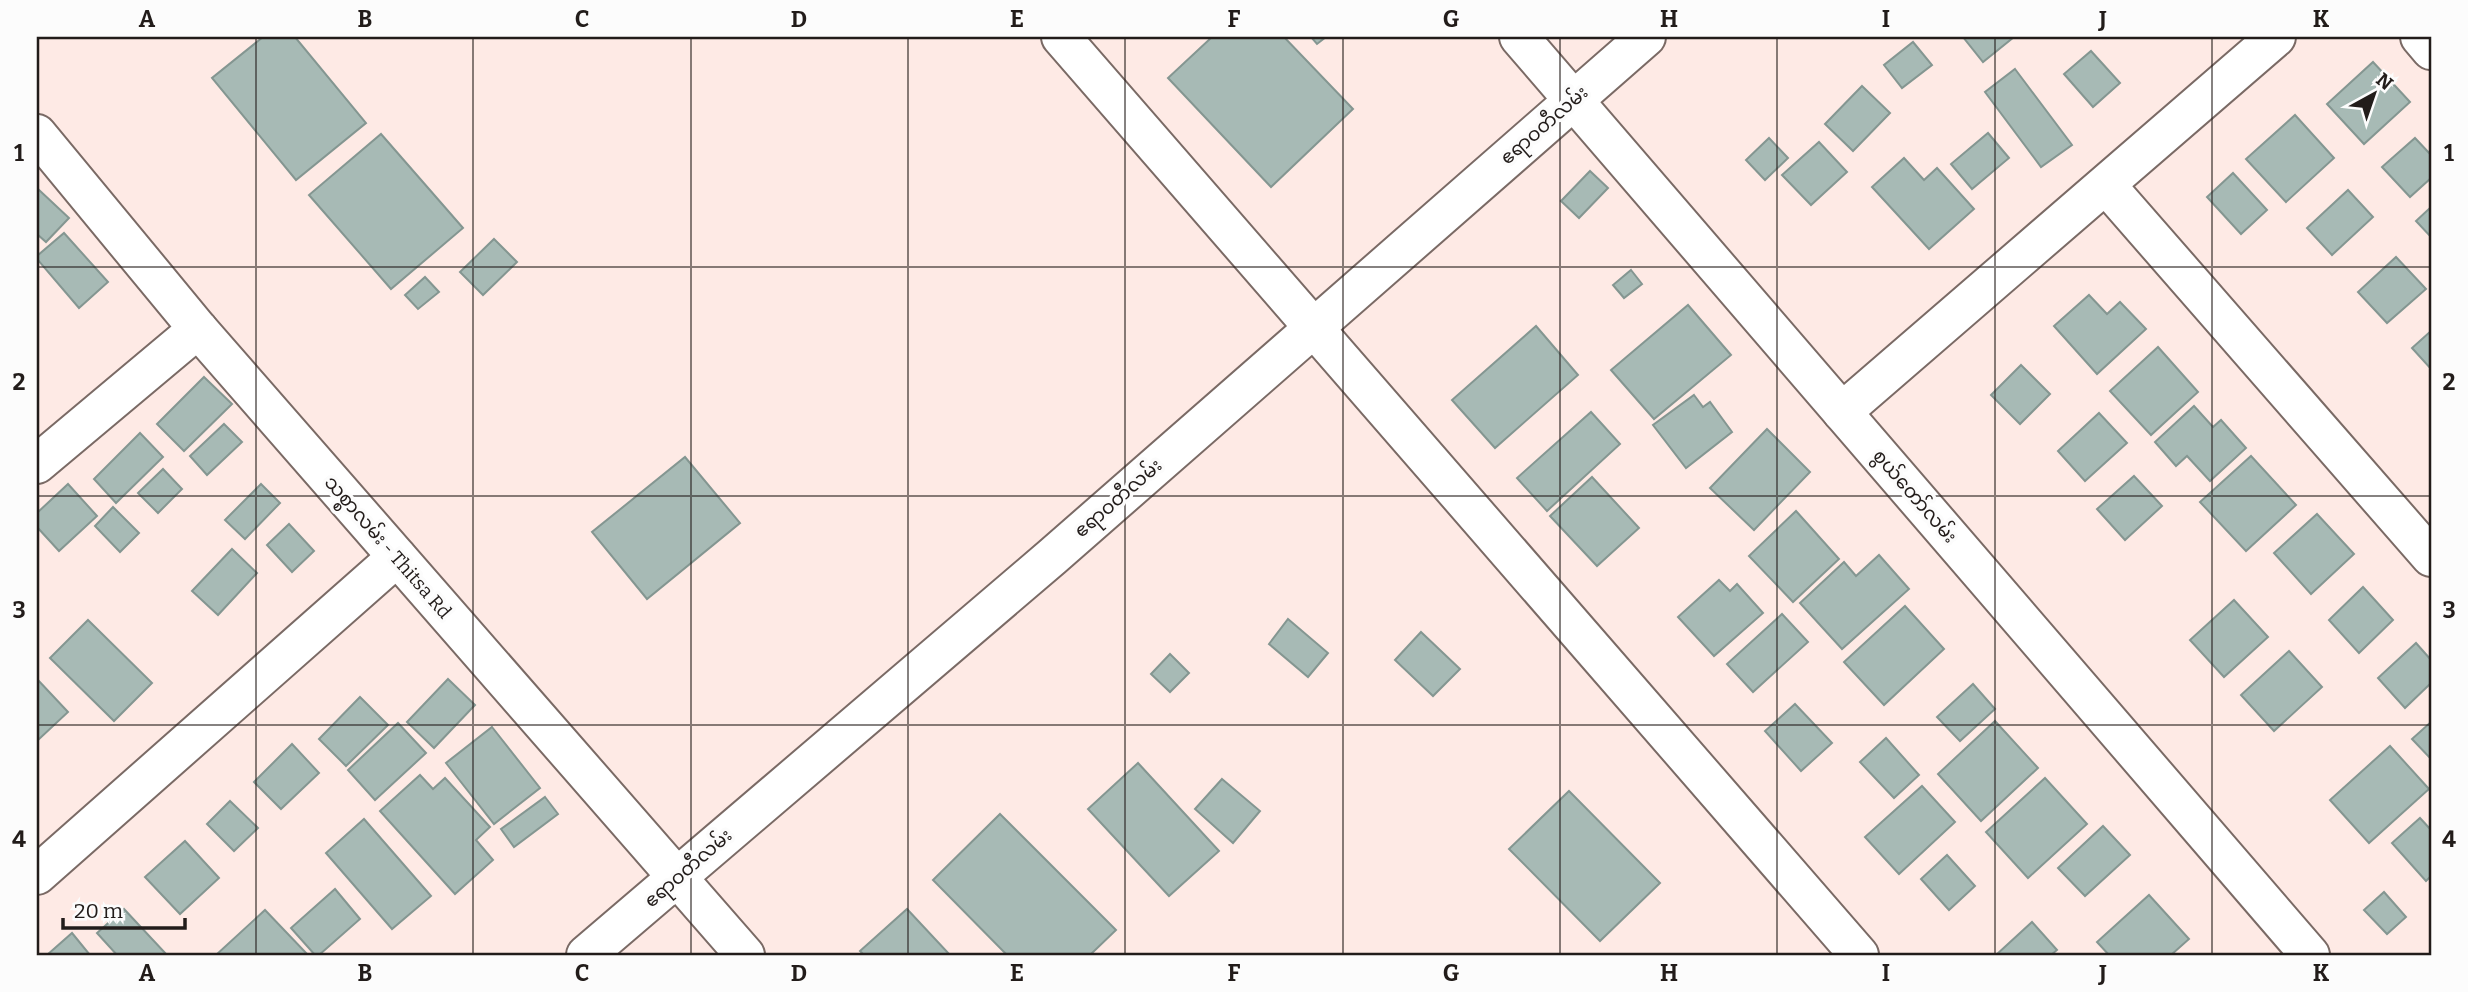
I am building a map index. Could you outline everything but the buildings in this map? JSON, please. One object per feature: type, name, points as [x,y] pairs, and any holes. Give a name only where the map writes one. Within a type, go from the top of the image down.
[{"type":"street","points":[[1061,37],[1859,955]]},
{"type":"street","name":"စွယ်တော်လမ်း","points":[[1519,37],[2310,955]]},
{"type":"street","name":"ဧရာဝတီလမ်း","points":[[586,955],[1052,556],[1646,37]]},
{"type":"street","points":[[1842,412],[2276,37]]},
{"type":"street","points":[[2420,37],[2431,50]]},
{"type":"street","name":"သစ္စာလမ်း - Thitsa Rd","points":[[37,134],[198,329],[745,955]]},
{"type":"street","points":[[2106,186],[2431,557]]},
{"type":"street","points":[[37,464],[198,329]]},
{"type":"street","points":[[37,875],[397,557]]}]
